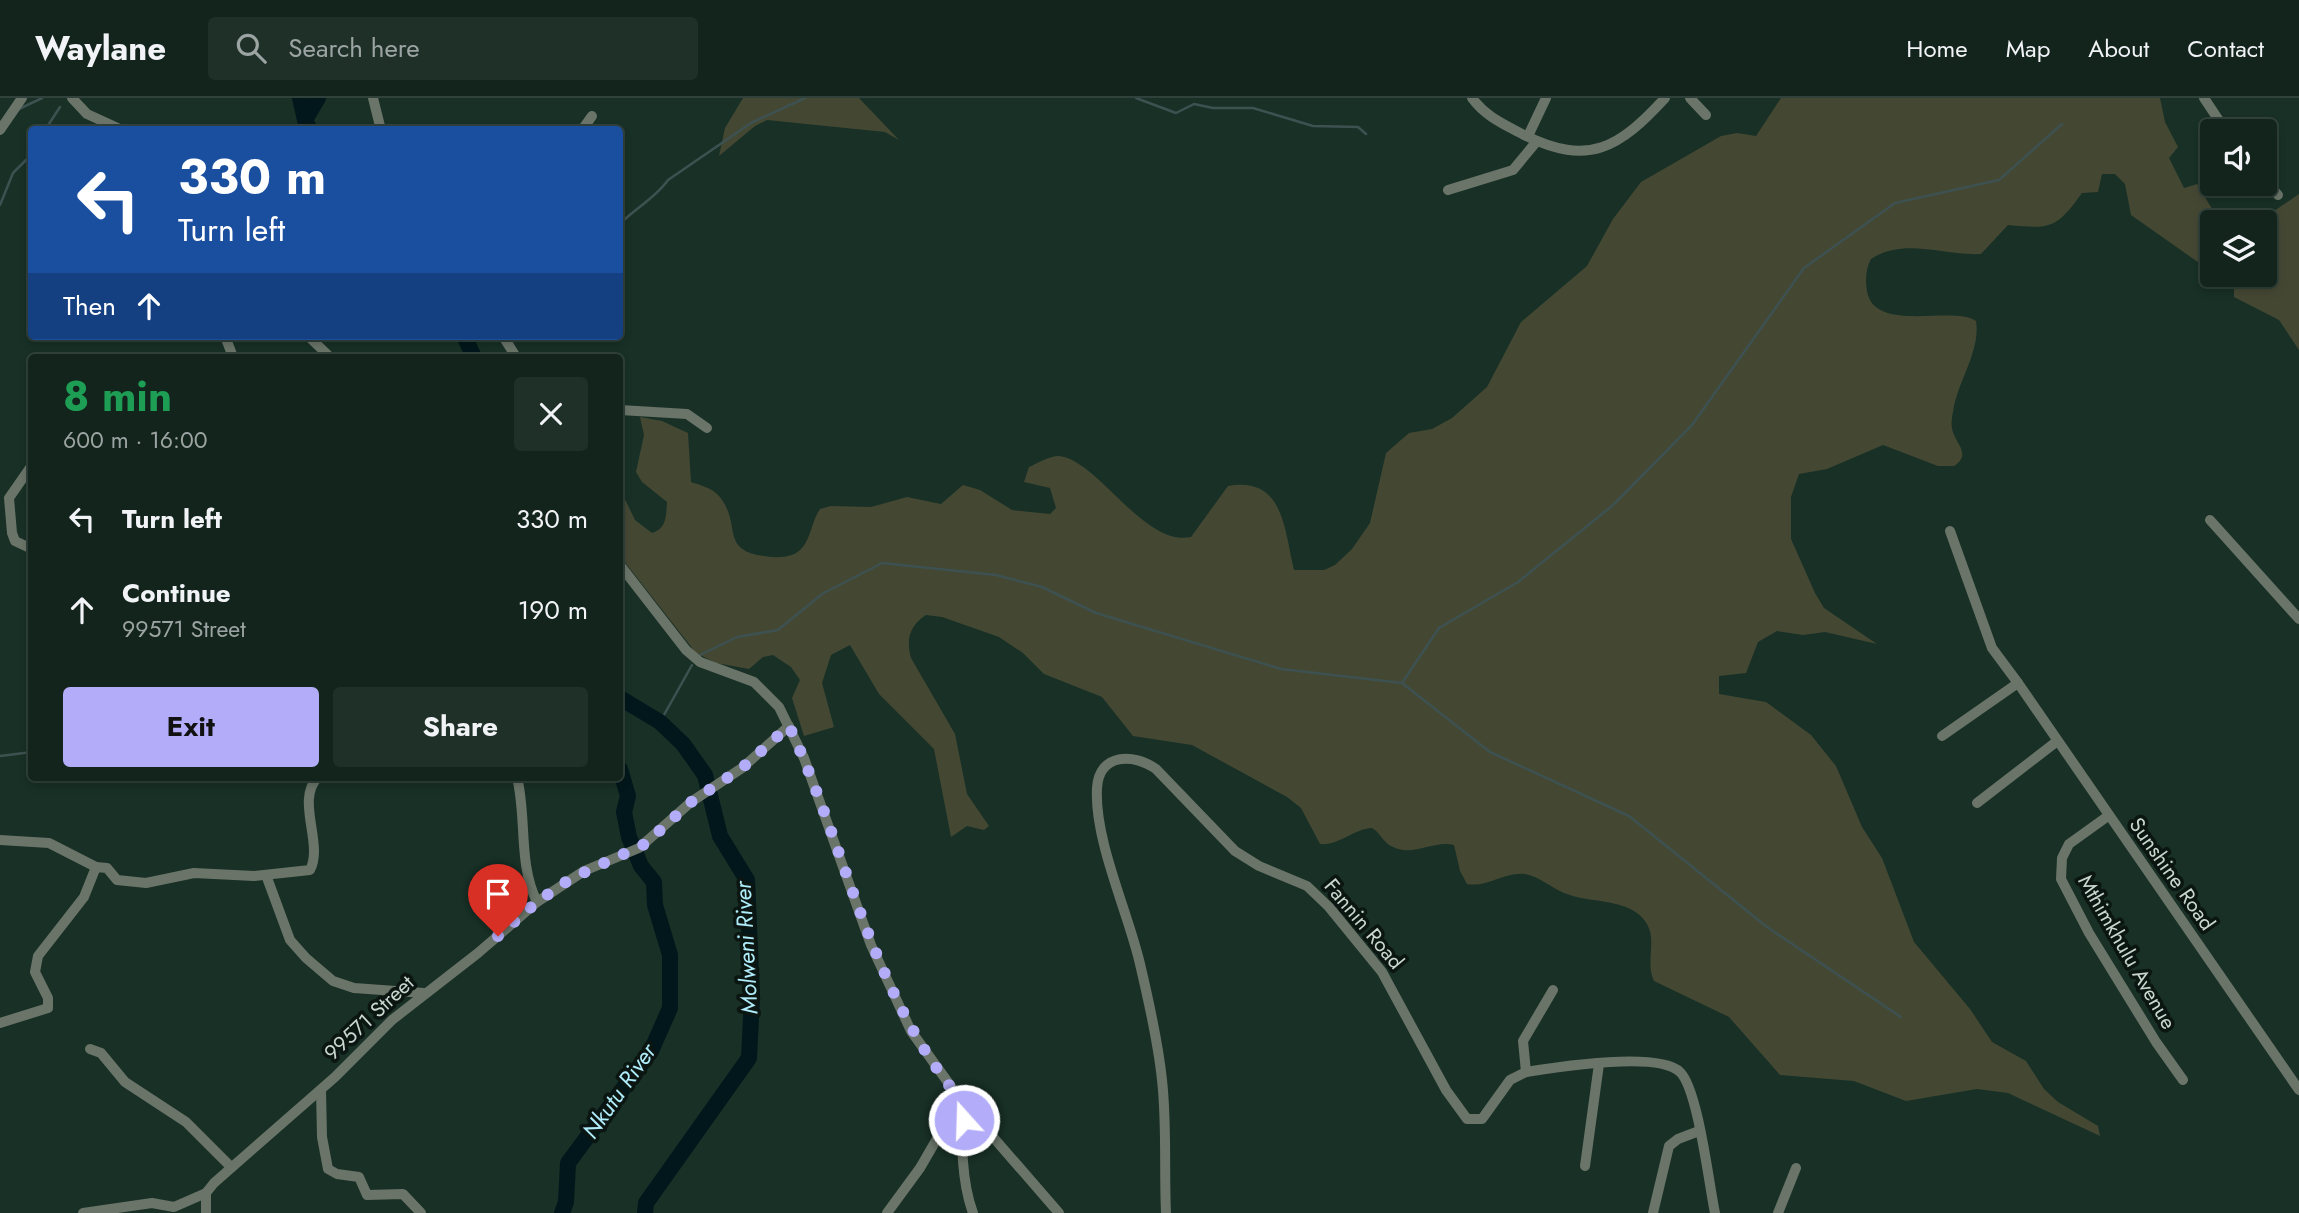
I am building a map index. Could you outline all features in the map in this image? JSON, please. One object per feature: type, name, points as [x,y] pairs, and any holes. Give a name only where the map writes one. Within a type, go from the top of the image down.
[{"type":"street","points":[[0,130],[22,98]]},
{"type":"street","points":[[72,98],[87,114],[113,126]]},
{"type":"street","points":[[373,98],[380,126]]},
{"type":"street","points":[[1472,98],[1492,119],[1532,139],[1571,152],[1606,145],[1630,134],[1665,98]]},
{"type":"street","points":[[1448,190],[1513,170],[1532,139],[1546,98]]},
{"type":"street","points":[[1690,98],[1706,115]]},
{"type":"street","points":[[2204,98],[2218,119]]},
{"type":"street","points":[[585,126],[592,116]]},
{"type":"street","points":[[312,340],[327,354]]},
{"type":"street","points":[[623,410],[687,414],[707,428]]},
{"type":"street","points":[[28,471],[9,498],[10,527],[15,541],[28,547]]},
{"type":"street","points":[[2210,520],[2299,619]]},
{"type":"street","name":"Sunshine Road","points":[[1950,531],[1992,648],[2015,686],[2299,1090]]},
{"type":"street","points":[[623,569],[686,650],[714,670],[754,682],[770,695],[804,758],[871,945],[911,1031],[964,1103],[1059,1213]]},
{"type":"street","points":[[1942,736],[2015,686]]},
{"type":"street","name":"99571 Street","points":[[206,1193],[424,993],[478,953],[537,902],[584,871],[635,851],[709,789],[742,768],[789,726]]},
{"type":"street","points":[[1978,803],[2056,741]]},
{"type":"street","name":"Fannin Road","points":[[1166,1213],[1163,1101],[1159,1060],[1140,963],[1104,839],[1098,801],[1097,788],[1102,771],[1115,759],[1135,758],[1144,761],[1236,851],[1259,866],[1307,886],[1319,897],[1382,972],[1446,1090],[1467,1119],[1482,1119],[1510,1080],[1526,1072]]},
{"type":"street","points":[[0,840],[44,842],[96,867],[107,868],[117,880],[146,883],[194,873],[303,873],[312,867],[311,789],[316,781]]},
{"type":"street","points":[[518,781],[525,826],[526,874],[537,902]]},
{"type":"street","name":"Mthimkhulu Avenue","points":[[2108,816],[2069,844],[2062,858],[2062,879],[2084,926],[2156,1042],[2183,1080]]},
{"type":"street","points":[[0,1023],[48,1008],[48,998],[35,972],[38,956],[84,897],[96,867]]},
{"type":"street","points":[[266,875],[290,940],[333,981],[354,988],[424,993]]},
{"type":"street","points":[[1553,990],[1522,1041],[1526,1072],[1600,1064],[1654,1063],[1676,1069],[1688,1084],[1715,1213]]},
{"type":"street","points":[[90,1049],[101,1053],[125,1083],[186,1122],[232,1167]]},
{"type":"street","points":[[1585,1166],[1600,1064]]},
{"type":"street","points":[[321,1090],[322,1137],[328,1169],[337,1174],[359,1177],[367,1195],[403,1194],[421,1213]]},
{"type":"street","points":[[887,1213],[964,1103]]},
{"type":"street","points":[[964,1103],[964,1171],[973,1213]]},
{"type":"street","points":[[1653,1213],[1669,1146],[1678,1139],[1699,1131]]},
{"type":"street","points":[[1778,1213],[1796,1168]]},
{"type":"street","points":[[83,1213],[152,1203],[174,1207],[206,1193],[206,1213]]},
{"type":"green space","points":[[743,98],[859,98],[899,140],[885,132],[767,120],[755,126],[719,156],[725,128]]},
{"type":"green space","points":[[1781,98],[2160,98],[2165,122],[2178,147],[2169,158],[2184,188],[2197,184],[2200,196],[2204,196],[2213,210],[2200,210],[2200,264],[2131,215],[2125,184],[2115,174],[2102,174],[2098,192],[2082,193],[2058,220],[2034,227],[2008,225],[1981,254],[1911,248],[1897,249],[1871,259],[1866,274],[1867,291],[1873,304],[1884,312],[1898,315],[1965,317],[1976,321],[1975,344],[1955,401],[1952,420],[1953,433],[1961,448],[1962,457],[1954,466],[1938,466],[1883,445],[1827,469],[1799,474],[1791,497],[1791,539],[1815,593],[1824,608],[1877,644],[1825,632],[1803,635],[1777,631],[1758,642],[1746,673],[1719,676],[1719,694],[1766,702],[1811,735],[1836,766],[1862,827],[1882,858],[1914,942],[1970,1009],[1992,1042],[2026,1061],[2044,1089],[2058,1102],[2098,1126],[2100,1136],[2008,1093],[1977,1089],[1906,1101],[1854,1081],[1780,1075],[1729,1017],[1654,981],[1650,931],[1640,915],[1631,909],[1564,893],[1525,874],[1510,875],[1482,884],[1467,884],[1460,871],[1454,845],[1401,850],[1384,841],[1372,828],[1320,844],[1301,808],[1287,797],[1192,745],[1133,736],[1102,697],[1044,674],[1023,653],[999,637],[942,617],[926,615],[910,634],[911,658],[955,734],[967,794],[989,826],[984,830],[967,826],[951,837],[934,749],[879,694],[850,645],[831,655],[822,683],[834,727],[804,736],[792,698],[800,680],[791,667],[773,655],[763,657],[749,669],[716,663],[696,653],[623,560],[623,495],[635,520],[652,533],[661,528],[666,517],[667,502],[642,482],[636,472],[644,435],[640,417],[662,421],[688,433],[691,482],[719,496],[726,507],[737,544],[755,554],[780,557],[799,551],[805,544],[820,509],[831,506],[871,507],[907,497],[941,504],[963,485],[980,490],[1012,510],[1050,514],[1056,508],[1050,488],[1024,482],[1029,467],[1047,458],[1059,456],[1074,461],[1139,517],[1173,537],[1191,537],[1228,486],[1247,485],[1261,489],[1271,497],[1278,509],[1294,570],[1324,570],[1335,565],[1352,549],[1370,523],[1386,453],[1409,433],[1432,429],[1452,418],[1487,387],[1521,322],[1587,266],[1613,219],[1641,182],[1721,136],[1737,133],[1756,136]]},
{"type":"green space","points":[[2299,194],[2299,350],[2279,320],[2234,297],[2234,287],[2277,287],[2276,210]]},
{"type":"waterway","points":[[19,109],[42,98]]},
{"type":"waterway","name":"Molweni River","points":[[300,98],[305,120]]},
{"type":"waterway","name":"Molweni River","points":[[308,126],[305,120],[318,98]]},
{"type":"waterway","points":[[623,220],[668,180],[751,123],[805,98]]},
{"type":"waterway","points":[[1136,98],[1176,113],[1194,104],[1213,108],[1253,108],[1313,126],[1358,127],[1366,134]]},
{"type":"waterway","points":[[48,126],[60,107]]},
{"type":"waterway","points":[[1402,683],[1439,628],[1518,582],[1613,505],[1692,425],[1804,268],[1895,203],[1999,180],[2062,124]]},
{"type":"waterway","points":[[0,205],[13,173],[28,158]]},
{"type":"waterway","name":"Molweni River","points":[[466,340],[473,354]]},
{"type":"waterway","points":[[700,655],[737,637],[778,630],[822,594],[882,563],[996,575],[1042,587],[1096,613],[1281,669],[1402,683],[1490,752],[1629,816],[1767,927],[1901,1017]]},
{"type":"waterway","points":[[660,722],[692,665]]},
{"type":"waterway","name":"Molweni River","points":[[623,700],[660,722],[683,744],[705,775],[720,836],[747,880],[752,998],[749,1058],[646,1203],[645,1213]]},
{"type":"waterway","points":[[0,756],[28,752]]},
{"type":"waterway","name":"Nkutu River","points":[[562,1213],[566,1202],[568,1163],[651,1051],[670,1008],[670,955],[655,905],[654,882],[641,866],[629,837],[624,812],[628,796],[623,779]]},
{"type":"route","points":[[498,936],[537,902],[570,879],[632,853],[645,844],[691,802],[742,768],[789,726],[804,758],[871,945],[911,1031],[967,1107],[964,1120]]}]
